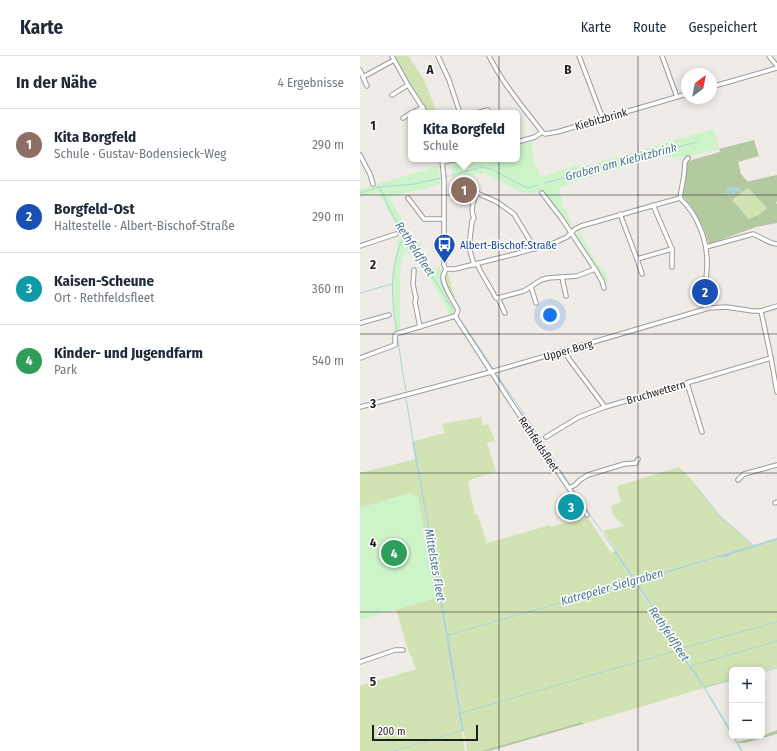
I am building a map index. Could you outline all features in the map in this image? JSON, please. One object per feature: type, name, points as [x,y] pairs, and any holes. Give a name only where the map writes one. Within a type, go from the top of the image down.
[{"type":"street","points":[[392,56],[408,85],[424,110]]},
{"type":"street","points":[[438,56],[459,110]]},
{"type":"street","points":[[490,56],[497,71],[513,95],[542,132]]},
{"type":"street","points":[[579,56],[603,119]]},
{"type":"street","points":[[662,56],[677,97]]},
{"type":"street","points":[[717,85],[777,67],[769,56]]},
{"type":"street","points":[[363,77],[394,60]]},
{"type":"street","points":[[360,70],[367,86]]},
{"type":"street","points":[[392,95],[408,85]]},
{"type":"street","name":"Kiebitzbrink","points":[[520,141],[535,137],[542,132],[548,134],[681,96]]},
{"type":"street","points":[[417,110],[423,107]]},
{"type":"street","points":[[403,118],[408,115]]},
{"type":"street","points":[[360,155],[370,174],[373,184]]},
{"type":"street","points":[[680,198],[685,162],[688,158]]},
{"type":"street","points":[[442,162],[444,265],[448,270]]},
{"type":"street","points":[[505,313],[498,298],[496,298],[480,272],[469,247],[472,222],[474,218],[472,213],[472,205],[477,193],[497,202],[514,214],[535,248]]},
{"type":"street","points":[[542,193],[556,210],[595,269],[604,288]]},
{"type":"street","points":[[408,198],[424,219],[444,219]]},
{"type":"street","points":[[360,358],[396,345],[396,334],[456,315],[458,310],[443,280],[443,275],[448,270],[535,248],[562,239],[581,226],[680,198]]},
{"type":"street","points":[[680,198],[688,206],[699,224],[706,247],[707,258],[705,297],[709,302],[709,308]]},
{"type":"street","points":[[653,205],[672,249],[672,267]]},
{"type":"street","points":[[620,214],[642,274]]},
{"type":"street","points":[[360,246],[396,234]]},
{"type":"street","points":[[706,247],[753,234],[767,242],[777,244]]},
{"type":"street","points":[[637,259],[672,249]]},
{"type":"street","points":[[498,298],[524,291],[541,280],[548,278],[577,276],[595,269]]},
{"type":"street","points":[[414,270],[413,284],[420,327]]},
{"type":"street","points":[[562,277],[566,296]]},
{"type":"street","points":[[706,280],[709,288],[715,295],[713,301],[709,302]]},
{"type":"street","points":[[531,286],[536,303]]},
{"type":"street","name":"Upper Borg","points":[[360,407],[491,372],[709,308],[726,307],[761,311],[777,306]]},
{"type":"street","points":[[761,311],[777,390]]},
{"type":"street","points":[[360,323],[389,315]]},
{"type":"street","name":"Rethfeldsfleet","points":[[455,316],[587,515]]},
{"type":"street","points":[[565,351],[569,359],[605,407]]},
{"type":"street","name":"Bruchwettern","points":[[546,437],[579,417],[605,407],[771,358]]},
{"type":"street","points":[[687,383],[702,432]]},
{"type":"street","points":[[568,488],[575,485],[588,475],[624,464],[636,463],[638,459]]},
{"type":"street","points":[[738,480],[744,474],[777,465]]},
{"type":"street","points":[[360,662],[395,650],[403,650]]},
{"type":"green space","points":[[394,56],[408,56],[410,58],[424,80],[436,110],[426,110],[409,84]]},
{"type":"green space","points":[[714,129],[719,149],[684,157],[660,157],[575,181],[559,189],[559,196],[562,196],[562,207],[566,210],[571,223],[569,227],[542,192],[519,192],[486,173],[452,180],[452,164],[460,162],[520,162],[520,144],[534,141],[532,146],[532,155],[541,177],[578,165],[579,168]]},
{"type":"green space","points":[[754,140],[759,156],[738,162],[741,174],[747,181],[777,175],[777,223],[756,227],[709,244],[704,230],[692,207],[682,195],[687,163],[692,160],[720,152],[719,149]],"holes":[[[748,188],[767,208],[760,214],[749,219],[732,200]]]},
{"type":"green space","points":[[439,166],[440,184],[392,196],[389,199],[401,217],[406,232],[421,244],[420,251],[431,269],[440,267],[442,272],[442,282],[456,310],[455,314],[450,316],[443,300],[415,256],[406,251],[403,257],[400,273],[400,330],[395,332],[392,281],[394,262],[398,246],[397,240],[401,238],[397,226],[378,192],[360,197],[360,189]]},
{"type":"green space","points":[[748,188],[768,208],[749,219],[732,200]]},
{"type":"green space","points":[[579,231],[600,267],[605,271],[609,283],[604,284],[575,237]]},
{"type":"green space","points":[[445,274],[448,274],[459,306],[447,287],[445,282]]},
{"type":"green space","points":[[481,417],[483,425],[488,424],[495,441],[487,443],[496,472],[468,482],[475,515],[478,515],[487,543],[550,525],[551,527],[587,516],[611,553],[614,552],[704,688],[583,724],[582,722],[481,751],[467,751],[414,441],[445,433],[442,424]]},
{"type":"green space","points":[[416,459],[465,751],[360,751],[360,686],[416,669],[407,647],[396,609],[436,598],[410,493],[360,508],[360,473]]},
{"type":"green space","points":[[679,467],[691,479],[719,515],[755,545],[637,580],[603,531],[624,526],[613,515],[611,506],[621,502],[617,486]]},
{"type":"green space","points":[[410,493],[418,496],[436,598],[360,620],[360,508]]},
{"type":"green space","points":[[777,540],[777,667],[765,670],[765,667],[729,667],[729,681],[705,688],[637,582]]},
{"type":"green space","points":[[582,722],[583,724],[489,751],[481,751]]},
{"type":"green space","points":[[777,730],[777,734],[765,737],[765,735]]},
{"type":"green space","points":[[750,739],[759,739],[744,743],[738,742]]},
{"type":"water","points":[[729,187],[736,187],[742,190],[740,193],[737,191],[735,196],[731,195],[732,191],[730,191],[728,192],[731,196],[729,196],[726,191]]},
{"type":"water","points":[[414,441],[450,645],[464,731],[462,732],[412,442]]},
{"type":"water","points":[[777,538],[777,540],[723,558],[719,557],[637,582],[687,661],[695,671],[729,727],[729,731],[704,688],[636,584],[633,583],[633,580],[614,552],[616,551],[637,580]]},
{"type":"water","points":[[734,739],[736,739],[743,751],[741,751]]},
{"type":"waterway","name":"Graben am Kiebitzbrink","points":[[545,183],[697,142]]},
{"type":"waterway","name":"Graben am Kiebitzbrink","points":[[452,175],[482,167],[491,169],[528,188],[538,185]]},
{"type":"waterway","name":"Graben am Kiebitzbrink","points":[[360,193],[379,187],[415,184],[441,178]]},
{"type":"waterway","name":"Rethfeldfleet","points":[[379,187],[404,236],[414,246],[453,310]]},
{"type":"waterway","name":"Mittelstes Fleet","points":[[397,332],[393,308],[393,283],[396,259],[404,236]]},
{"type":"waterway","points":[[360,293],[392,284]]},
{"type":"waterway","name":"Rethfeldfleet","points":[[460,319],[493,368]]},
{"type":"waterway","name":"Mittelstes Fleet","points":[[398,339],[406,391]]},
{"type":"waterway","name":"Rethfeldfleet","points":[[497,375],[529,421],[570,485]]},
{"type":"waterway","name":"Mittelstes Fleet","points":[[406,398],[413,441]]},
{"type":"waterway","points":[[695,486],[720,516],[753,545]]},
{"type":"waterway","name":"Rethfeldfleet","points":[[572,489],[602,532]]},
{"type":"waterway","name":"Rethfeldfleet","points":[[604,535],[616,552]]},
{"type":"waterway","name":"Katrepeler Sielgraben","points":[[448,635],[633,582]]},
{"type":"waterway","points":[[683,648],[777,622]]},
{"type":"waterway","points":[[691,666],[777,641]]},
{"type":"waterway","points":[[461,713],[679,650]]},
{"type":"waterway","points":[[765,671],[777,668]]},
{"type":"waterway","points":[[705,687],[729,681]]},
{"type":"waterway","points":[[394,751],[462,730]]},
{"type":"place","name":"Kita Borgfeld","points":[[464,190]]},
{"type":"place","name":"Albert-Bischof-Straße","points":[[444,264]]},
{"type":"place","name":"Borgfeld-Ost","points":[[705,292]]},
{"type":"place","name":"Kaisen-Scheune","points":[[571,507]]},
{"type":"place","name":"Kinder- und Jugendfarm","points":[[394,553]]}]
